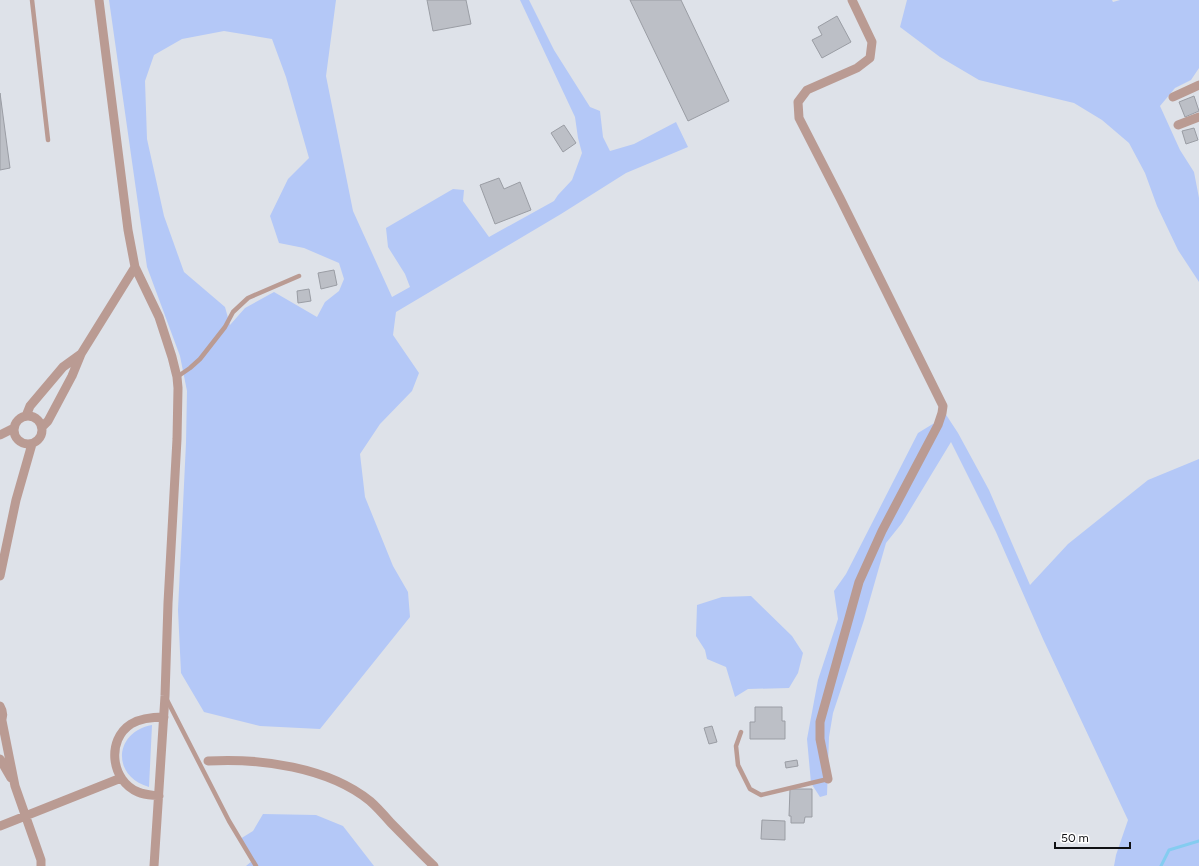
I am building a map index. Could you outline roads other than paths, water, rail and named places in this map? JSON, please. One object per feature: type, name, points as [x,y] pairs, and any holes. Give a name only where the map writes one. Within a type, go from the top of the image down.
[{"type":"street","points":[[99,0],[128,230],[135,268],[159,317],[177,377],[177,439],[168,603],[165,696],[154,866]]},
{"type":"street","points":[[828,779],[820,739],[820,722],[859,582],[882,531],[938,425],[943,406],[799,118],[798,102],[807,90],[857,68],[870,58],[872,42],[852,0]]},
{"type":"street","points":[[1172,97],[1199,85]]},
{"type":"street","points":[[1178,125],[1199,117]]},
{"type":"street","points":[[42,428],[48,421],[72,376],[81,354],[135,268]]},
{"type":"street","points":[[26,416],[30,406],[63,367],[81,354]]},
{"type":"street","points":[[26,416],[36,418],[42,428],[41,438],[32,444],[23,444],[19,441],[14,432],[15,424],[26,416]]},
{"type":"street","points":[[0,435],[14,428]]},
{"type":"street","points":[[0,576],[16,500],[32,444]]},
{"type":"street","points":[[0,706],[3,711],[1,722],[15,786]]},
{"type":"street","points":[[159,796],[138,792],[128,786],[121,778],[116,767],[114,756],[116,744],[122,733],[130,725],[140,719],[164,717]]},
{"type":"street","points":[[0,759],[15,786],[41,860],[41,866]]},
{"type":"street","points":[[208,761],[229,760],[295,767],[310,771],[337,782],[370,801],[434,866]]},
{"type":"street","points":[[0,826],[121,778]]},
{"type":"lane","points":[[32,0],[48,140]]},
{"type":"lane","points":[[177,377],[200,359],[225,327],[233,312],[248,298],[299,276]]},
{"type":"lane","points":[[165,696],[229,820],[256,866]]},
{"type":"lane","points":[[741,732],[736,746],[738,765],[750,789],[761,795],[828,779]]},
{"type":"waterway","points":[[1161,866],[1169,850],[1199,841]]}]
